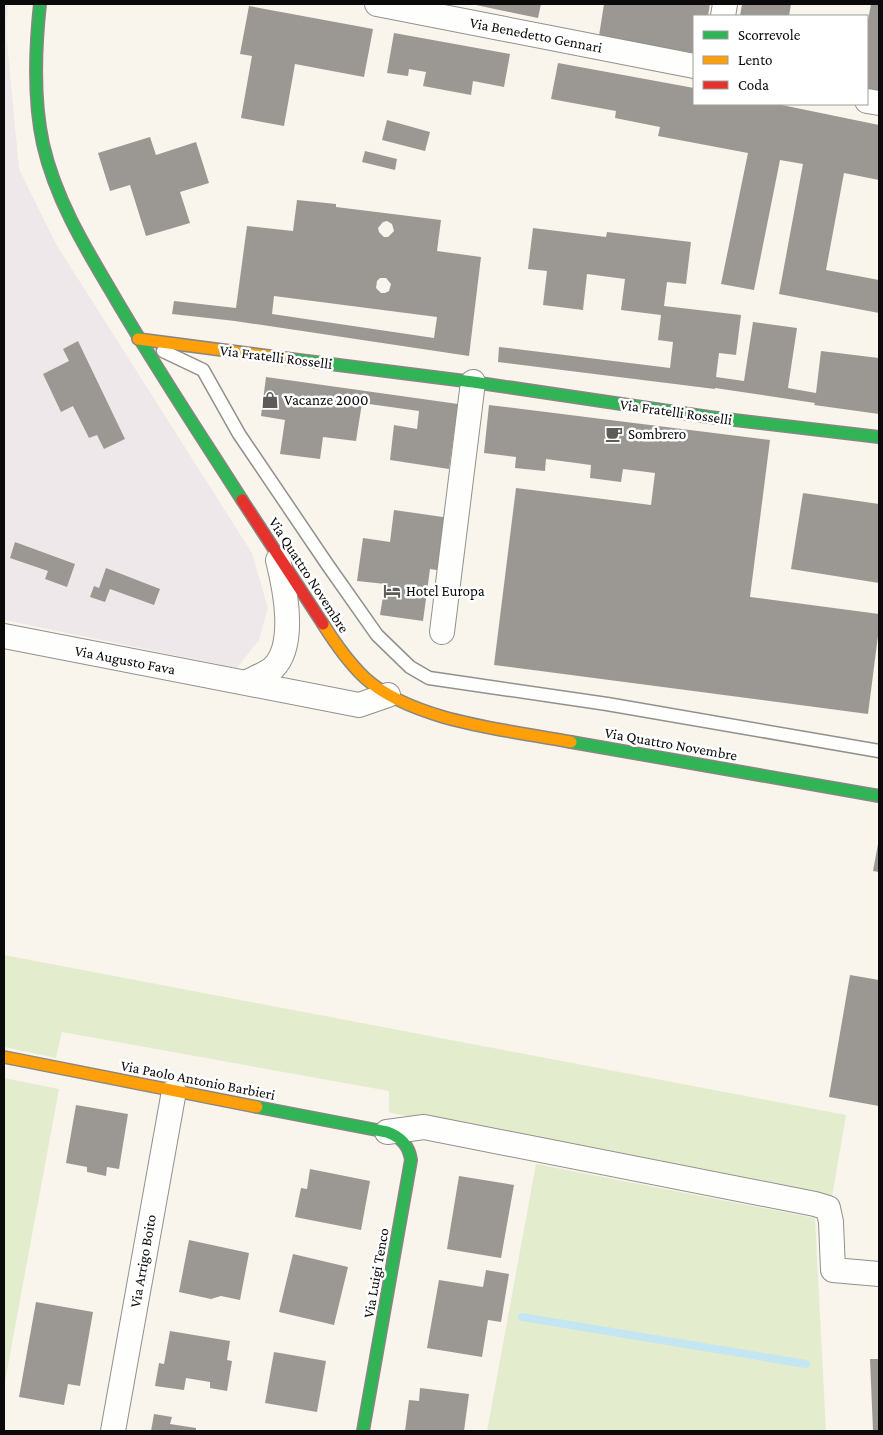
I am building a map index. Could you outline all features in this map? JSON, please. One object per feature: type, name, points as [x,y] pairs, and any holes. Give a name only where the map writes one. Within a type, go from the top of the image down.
[{"type":"street","name":"Via Quattro Novembre","points":[[40,4],[36,48],[37,97],[43,144],[52,176],[70,220],[138,339],[337,646],[365,678],[388,695],[442,718],[879,796]]},
{"type":"street","name":"Via Benedetto Gennari","points":[[377,4],[693,66]]},
{"type":"street","name":"Via Fratelli Rosselli","points":[[138,339],[473,382],[709,417],[879,437]]},
{"type":"street","points":[[442,632],[473,382]]},
{"type":"street","points":[[246,683],[273,668],[284,649],[288,623],[284,584],[275,551]]},
{"type":"street","name":"Via Augusto Fava","points":[[4,636],[359,705],[388,695]]},
{"type":"street","name":"Via Paolo Antonio Barbieri","points":[[4,1057],[387,1132]]},
{"type":"street","name":"Via Arrigo Boito","points":[[112,1431],[174,1091]]},
{"type":"street","points":[[387,1132],[424,1127],[815,1204],[828,1208],[831,1222],[833,1270],[879,1274]]},
{"type":"street","name":"Via Luigi Tenco","points":[[363,1431],[411,1160],[410,1151],[405,1142],[387,1132]]},
{"type":"lane","points":[[138,339],[203,370],[240,434],[377,635],[410,667],[429,678],[607,704],[879,751]]},
{"type":"shaded area","points":[[4,4],[8,4],[6,30],[19,169],[56,244],[252,553],[268,608],[259,640],[237,668],[4,620]]},
{"type":"green space","points":[[4,955],[846,1115],[832,1197],[413,1118],[389,1112],[389,1091],[62,1032],[56,1058],[4,1047]]},
{"type":"green space","points":[[4,1078],[59,1089],[4,1387]]},
{"type":"green space","points":[[536,1164],[815,1218],[826,1431],[487,1431]]},
{"type":"building","points":[[477,4],[541,4],[538,18]]},
{"type":"building","points":[[604,4],[710,4],[708,15],[693,15],[693,53],[599,36]]},
{"type":"building","points":[[742,4],[791,4],[789,15],[740,15]]},
{"type":"building","points":[[871,4],[879,4],[879,93],[868,90],[868,20]]},
{"type":"building","points":[[249,6],[373,29],[364,77],[295,64],[284,126],[241,118],[252,56],[240,54]]},
{"type":"building","points":[[394,33],[510,54],[504,87],[473,81],[471,95],[423,86],[426,72],[409,69],[408,76],[387,73]]},
{"type":"building","points":[[558,63],[693,88],[693,105],[782,105],[879,125],[879,180],[844,173],[826,270],[879,280],[879,313],[779,294],[803,164],[780,160],[754,290],[721,284],[748,153],[658,136],[660,127],[615,118],[616,111],[551,99]]},
{"type":"building","points":[[387,120],[430,132],[425,151],[382,140]]},
{"type":"building","points":[[150,137],[156,155],[196,142],[209,183],[180,192],[190,223],[146,236],[130,185],[110,191],[98,153]]},
{"type":"building","points":[[365,151],[397,159],[395,170],[362,162]]},
{"type":"building","points":[[297,200],[336,204],[336,207],[441,220],[437,251],[481,257],[469,356],[235,321],[172,314],[174,301],[236,308],[247,226],[293,231]],"holes":[[[387,221],[392,224],[394,231],[388,237],[384,237],[378,228],[383,222]],[[380,278],[386,278],[391,284],[389,291],[381,293],[376,288],[377,281]],[[274,296],[437,317],[434,338],[272,314]]]},
{"type":"building","points":[[533,228],[606,237],[607,232],[691,242],[686,284],[667,282],[664,306],[741,315],[736,355],[719,353],[716,377],[744,381],[753,322],[797,328],[788,388],[816,393],[821,351],[879,358],[879,414],[715,388],[498,362],[499,347],[670,368],[673,342],[658,340],[661,315],[621,310],[625,279],[587,274],[583,310],[543,305],[547,271],[528,269]]},
{"type":"building","points":[[78,341],[125,439],[104,449],[97,435],[89,438],[73,406],[61,412],[43,374],[69,361],[63,349]]},
{"type":"building","points":[[266,377],[458,404],[449,469],[390,460],[394,425],[417,429],[419,411],[362,403],[356,441],[323,437],[320,459],[280,454],[285,420],[261,416]]},
{"type":"building","points":[[489,405],[770,440],[750,597],[879,614],[879,628],[868,714],[494,665],[516,488],[651,505],[655,473],[623,469],[621,482],[590,478],[591,465],[546,459],[545,471],[515,468],[516,457],[484,453]]},
{"type":"building","points":[[803,493],[879,504],[879,583],[791,569]]},
{"type":"building","name":"Hotel Europa","points":[[394,510],[450,518],[443,571],[430,569],[423,621],[380,615],[385,584],[357,581],[363,538],[390,542]]},
{"type":"building","points":[[15,542],[75,564],[67,587],[45,579],[48,571],[10,558]]},
{"type":"building","points":[[106,568],[160,589],[154,605],[110,589],[105,602],[90,597],[94,586],[99,588]]},
{"type":"building","points":[[879,845],[879,872],[873,871]]},
{"type":"building","points":[[850,975],[879,980],[879,1106],[829,1097]]},
{"type":"building","points":[[76,1105],[128,1114],[119,1169],[107,1167],[106,1176],[87,1172],[87,1167],[66,1163]]},
{"type":"building","points":[[310,1169],[370,1181],[361,1230],[295,1217],[301,1188],[307,1189]]},
{"type":"building","points":[[459,1176],[514,1185],[501,1258],[447,1249]]},
{"type":"building","points":[[189,1240],[249,1253],[240,1300],[221,1296],[211,1299],[179,1292]]},
{"type":"building","points":[[293,1254],[348,1267],[334,1325],[279,1312]]},
{"type":"building","points":[[486,1270],[509,1274],[501,1322],[488,1320],[482,1357],[427,1348],[439,1280],[483,1287]]},
{"type":"building","points":[[36,1302],[93,1312],[80,1386],[68,1384],[64,1405],[19,1397]]},
{"type":"building","points":[[170,1331],[230,1341],[227,1360],[232,1361],[227,1391],[210,1388],[210,1382],[186,1378],[184,1390],[155,1386],[159,1363],[164,1364]]},
{"type":"building","points":[[274,1352],[326,1361],[317,1412],[265,1403]]},
{"type":"building","points":[[870,1359],[879,1359],[879,1431],[873,1431]]},
{"type":"building","points":[[420,1388],[469,1394],[464,1431],[405,1431],[409,1400],[419,1401]]},
{"type":"building","points":[[154,1414],[172,1417],[170,1424],[196,1428],[196,1431],[151,1431]]},
{"type":"waterway","points":[[522,1317],[806,1364]]},
{"type":"traffic: fast","points":[[40,4],[36,56],[36,92],[43,144],[48,164],[62,201],[80,238],[127,318],[242,500]]},
{"type":"traffic: fast","points":[[291,359],[473,382],[709,417],[879,437]]},
{"type":"traffic: fast","points":[[571,742],[879,796]]},
{"type":"traffic: fast","points":[[257,1107],[387,1132],[404,1142],[410,1155],[411,1160],[363,1431]]},
{"type":"traffic: slow","points":[[138,339],[291,359]]},
{"type":"traffic: slow","points":[[323,624],[342,652],[365,678],[385,693],[409,705],[463,722],[571,742]]},
{"type":"traffic: slow","points":[[4,1057],[257,1107]]},
{"type":"traffic: jam","points":[[242,500],[323,624]]},
{"type":"place","name":"Vacanze 2000","points":[[270,400]]},
{"type":"place","name":"Sombrero","points":[[614,434]]},
{"type":"place","name":"Hotel Europa","points":[[392,591]]}]
